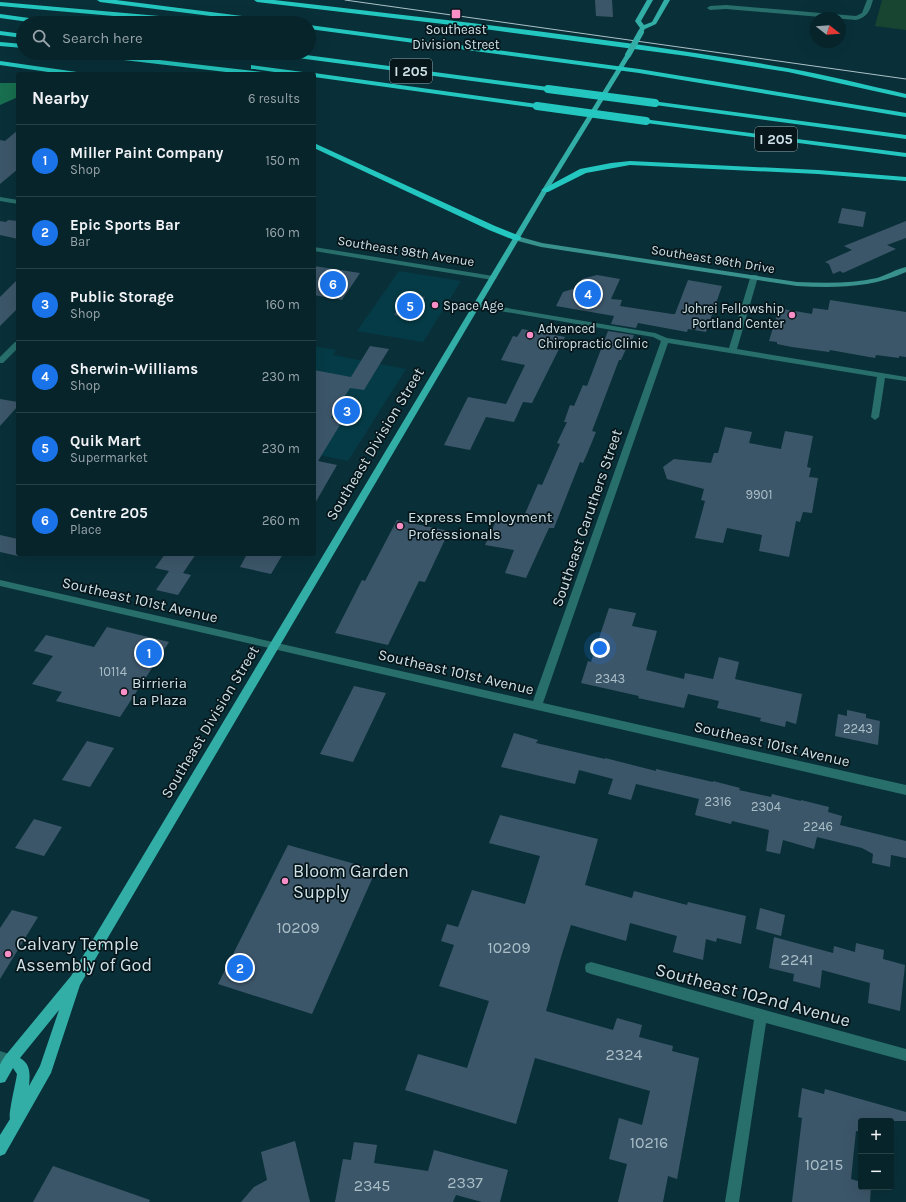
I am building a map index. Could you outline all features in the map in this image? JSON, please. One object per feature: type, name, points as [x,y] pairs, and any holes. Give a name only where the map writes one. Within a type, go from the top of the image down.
[{"type":"highway","points":[[100,0],[227,16]]},
{"type":"highway","points":[[257,0],[477,26],[703,56],[788,70],[906,96]]},
{"type":"highway","points":[[0,4],[136,16]]},
{"type":"highway","points":[[0,16],[16,18]]},
{"type":"highway","points":[[316,28],[620,68],[906,115]]},
{"type":"highway","points":[[0,33],[16,35]]},
{"type":"highway","points":[[0,44],[16,45]]},
{"type":"highway","name":"I 205","points":[[316,58],[906,137]]},
{"type":"highway","points":[[141,60],[245,72]]},
{"type":"highway","points":[[200,60],[288,72]]},
{"type":"highway","points":[[0,63],[62,72]]},
{"type":"highway","name":"I 205","points":[[316,76],[906,156]]},
{"type":"highway","points":[[316,80],[348,81]]},
{"type":"highway","points":[[316,146],[487,226],[517,238]]},
{"type":"highway","points":[[545,190],[582,171],[611,164],[630,163],[811,171],[906,179]]},
{"type":"main road","name":"Southeast Division Street","points":[[642,30],[638,21],[650,0]]},
{"type":"main road","name":"Southeast Division Street","points":[[0,1077],[5,1058],[76,980],[545,190],[642,30],[654,23],[667,0]]},
{"type":"main road","name":"Southeast Division Street","points":[[0,1149],[46,1069],[76,980]]},
{"type":"main road","points":[[5,1058],[18,1064],[24,1073],[20,1098],[10,1131]]},
{"type":"street","points":[[710,8],[726,7],[814,15],[860,17],[866,13],[870,0]]},
{"type":"street","points":[[0,199],[16,202]]},
{"type":"street","name":"Southeast 96th Drive","points":[[517,238],[541,245],[812,285],[843,284],[876,280],[906,269]]},
{"type":"street","name":"Southeast 98th Avenue","points":[[316,249],[493,278]]},
{"type":"street","points":[[732,351],[754,277]]},
{"type":"street","points":[[477,305],[655,335],[664,340],[906,379]]},
{"type":"street","name":"Southeast Caruthers Street","points":[[537,706],[664,340]]},
{"type":"street","points":[[0,362],[16,346]]},
{"type":"street","points":[[875,417],[881,375]]},
{"type":"street","name":"Southeast 101st Avenue","points":[[0,583],[906,790]]},
{"type":"street","name":"Southeast 102nd Avenue","points":[[591,968],[906,1055]]},
{"type":"street","points":[[732,1202],[761,1016]]},
{"type":"shaded area","points":[[399,271],[461,281],[423,342],[357,331]]},
{"type":"shaded area","points":[[316,346],[336,350],[333,355],[406,369],[348,461],[316,454]]},
{"type":"green space","points":[[882,0],[906,0],[906,30],[875,26]]},
{"type":"green space","points":[[0,83],[16,83],[16,98],[0,105]]},
{"type":"building","points":[[595,0],[612,0],[613,17],[596,16]]},
{"type":"building","points":[[16,132],[16,171],[0,184],[0,140],[5,141]]},
{"type":"building","points":[[842,208],[866,212],[863,227],[838,223]]},
{"type":"building","points":[[8,220],[16,221],[16,239],[0,235],[0,221],[6,222]]},
{"type":"building","points":[[906,221],[906,238],[887,245],[896,249],[843,273],[840,271],[833,274],[829,264],[825,262],[852,250],[844,246]]},
{"type":"building","points":[[316,266],[360,273],[342,300],[316,295]]},
{"type":"building","points":[[597,275],[620,279],[611,299],[622,300],[620,306],[672,314],[675,314],[688,280],[722,286],[706,332],[688,329],[687,332],[638,323],[636,328],[611,324],[614,316],[556,306],[563,292],[579,287],[582,279]]},
{"type":"building","points":[[16,281],[16,310],[0,326],[0,297]]},
{"type":"building","points":[[408,294],[425,297],[412,318],[394,315]]},
{"type":"building","points":[[830,300],[906,312],[906,357],[899,356],[899,358],[876,355],[875,358],[830,350],[829,352],[792,347],[769,341],[778,311],[782,311],[783,309],[812,314],[813,308],[828,310]]},
{"type":"building","points":[[522,329],[565,337],[532,403],[523,402],[514,422],[486,417],[470,450],[444,445],[468,397],[506,404],[525,365],[501,360],[513,336],[517,337]]},
{"type":"building","points":[[608,331],[634,335],[628,350],[626,349],[621,360],[619,360],[592,431],[596,432],[587,454],[583,463],[580,462],[554,528],[549,528],[526,578],[505,573],[514,550],[485,545],[497,519],[521,523],[538,484],[542,485],[560,444],[557,443],[567,422],[564,422],[570,405],[574,406],[583,385],[587,386]]},
{"type":"building","points":[[370,346],[389,349],[364,390],[350,388],[331,418],[343,420],[318,461],[337,465],[316,502],[316,370],[351,377]]},
{"type":"building","points":[[0,399],[16,402],[16,408],[0,426]]},
{"type":"building","points":[[725,427],[752,432],[749,443],[781,449],[785,431],[813,436],[807,467],[811,468],[809,477],[818,478],[812,513],[803,512],[800,522],[796,521],[789,557],[759,551],[762,535],[727,528],[723,543],[695,538],[705,501],[701,500],[704,489],[667,479],[663,467],[674,459],[711,463],[714,453],[718,453]]},
{"type":"building","points":[[397,520],[449,531],[425,582],[419,581],[388,645],[335,633],[362,580],[365,581]]},
{"type":"building","points":[[0,535],[16,539],[16,556],[0,552]]},
{"type":"building","points":[[164,556],[195,556],[183,573],[191,575],[178,595],[156,590],[169,571],[155,568]]},
{"type":"building","points":[[246,556],[282,556],[271,574],[240,567]]},
{"type":"building","points":[[609,608],[636,613],[632,626],[657,631],[646,670],[684,679],[685,673],[713,679],[719,657],[739,662],[735,679],[802,694],[796,724],[786,721],[785,727],[760,721],[761,718],[717,708],[719,701],[688,694],[684,708],[581,683],[588,661],[591,662]]},
{"type":"building","points":[[107,627],[169,642],[120,717],[56,701],[62,692],[32,684],[53,656],[34,651],[46,635],[94,647]]},
{"type":"building","points":[[354,686],[386,693],[353,762],[320,754]]},
{"type":"building","points":[[847,710],[866,714],[866,718],[880,721],[878,745],[835,736],[838,714],[847,716]]},
{"type":"building","points":[[514,733],[538,740],[536,743],[656,771],[656,769],[713,781],[740,788],[739,790],[771,797],[772,794],[829,807],[828,812],[842,816],[840,825],[906,841],[906,858],[891,855],[890,867],[872,863],[873,854],[862,848],[817,837],[814,849],[783,840],[780,854],[766,851],[769,830],[732,821],[731,824],[695,815],[699,799],[636,784],[631,800],[608,794],[613,779],[579,770],[575,784],[501,767]]},
{"type":"building","points":[[87,741],[114,748],[90,787],[62,780]]},
{"type":"building","points":[[500,815],[598,839],[585,885],[632,898],[634,891],[687,905],[688,902],[746,916],[741,944],[717,938],[716,942],[706,939],[703,960],[673,952],[677,936],[630,923],[626,941],[571,925],[561,957],[546,1011],[613,1030],[617,1018],[642,1025],[639,1037],[673,1046],[672,1051],[699,1058],[677,1179],[668,1176],[663,1202],[618,1202],[627,1164],[609,1159],[619,1118],[642,1125],[650,1091],[535,1058],[516,1124],[405,1090],[418,1054],[467,1068],[489,1001],[439,986],[454,945],[441,941],[447,924],[458,927],[472,890],[525,904],[540,856],[489,843]]},
{"type":"building","points":[[34,819],[62,827],[44,856],[15,848]]},
{"type":"building","points":[[288,845],[376,870],[312,1014],[218,984]]},
{"type":"building","points":[[760,908],[785,915],[781,936],[756,929]]},
{"type":"building","name":"Calvary Temple Assembly of God","points":[[12,910],[38,917],[0,979],[0,928]]},
{"type":"building","points":[[774,937],[833,953],[834,946],[855,952],[856,943],[884,950],[883,959],[905,965],[900,1011],[868,1003],[870,983],[822,970],[820,988],[793,981],[794,974],[769,968]]},
{"type":"building","points":[[802,1088],[824,1094],[825,1089],[906,1112],[906,1121],[894,1121],[894,1118],[858,1118],[858,1131],[856,1131],[851,1179],[858,1181],[858,1190],[871,1190],[870,1202],[792,1202],[802,1118],[798,1117]]},
{"type":"building","points":[[295,1141],[310,1202],[241,1202],[254,1187],[267,1180],[261,1152]]},
{"type":"building","points":[[354,1142],[377,1145],[374,1163],[428,1171],[434,1150],[508,1170],[500,1202],[482,1202],[456,1195],[453,1202],[335,1202],[343,1159],[351,1160]]},
{"type":"building","points":[[53,1166],[150,1200],[149,1202],[33,1202]]},
{"type":"tram line","points":[[345,0],[906,79]]},
{"type":"place","name":"Southeast Division Street","points":[[456,14]]},
{"type":"place","name":"Centre 205","points":[[333,284]]},
{"type":"place","name":"Sherwin-Williams","points":[[588,294]]},
{"type":"place","name":"Space Age","points":[[435,305]]},
{"type":"place","name":"Quik Mart","points":[[410,306]]},
{"type":"place","name":"Johrei Fellowship Portland Center","points":[[792,315]]},
{"type":"place","name":"Advanced Chiropractic Clinic","points":[[530,335]]},
{"type":"place","name":"Public Storage","points":[[347,411]]},
{"type":"place","name":"Express Employment Professionals","points":[[400,526]]},
{"type":"place","name":"Miller Paint Company","points":[[149,653]]},
{"type":"place","name":"Birrieria La Plaza","points":[[124,692]]},
{"type":"place","name":"Bloom Garden Supply","points":[[285,881]]},
{"type":"place","name":"Calvary Temple Assembly of God","points":[[8,954]]},
{"type":"place","name":"Epic Sports Bar","points":[[240,968]]}]
